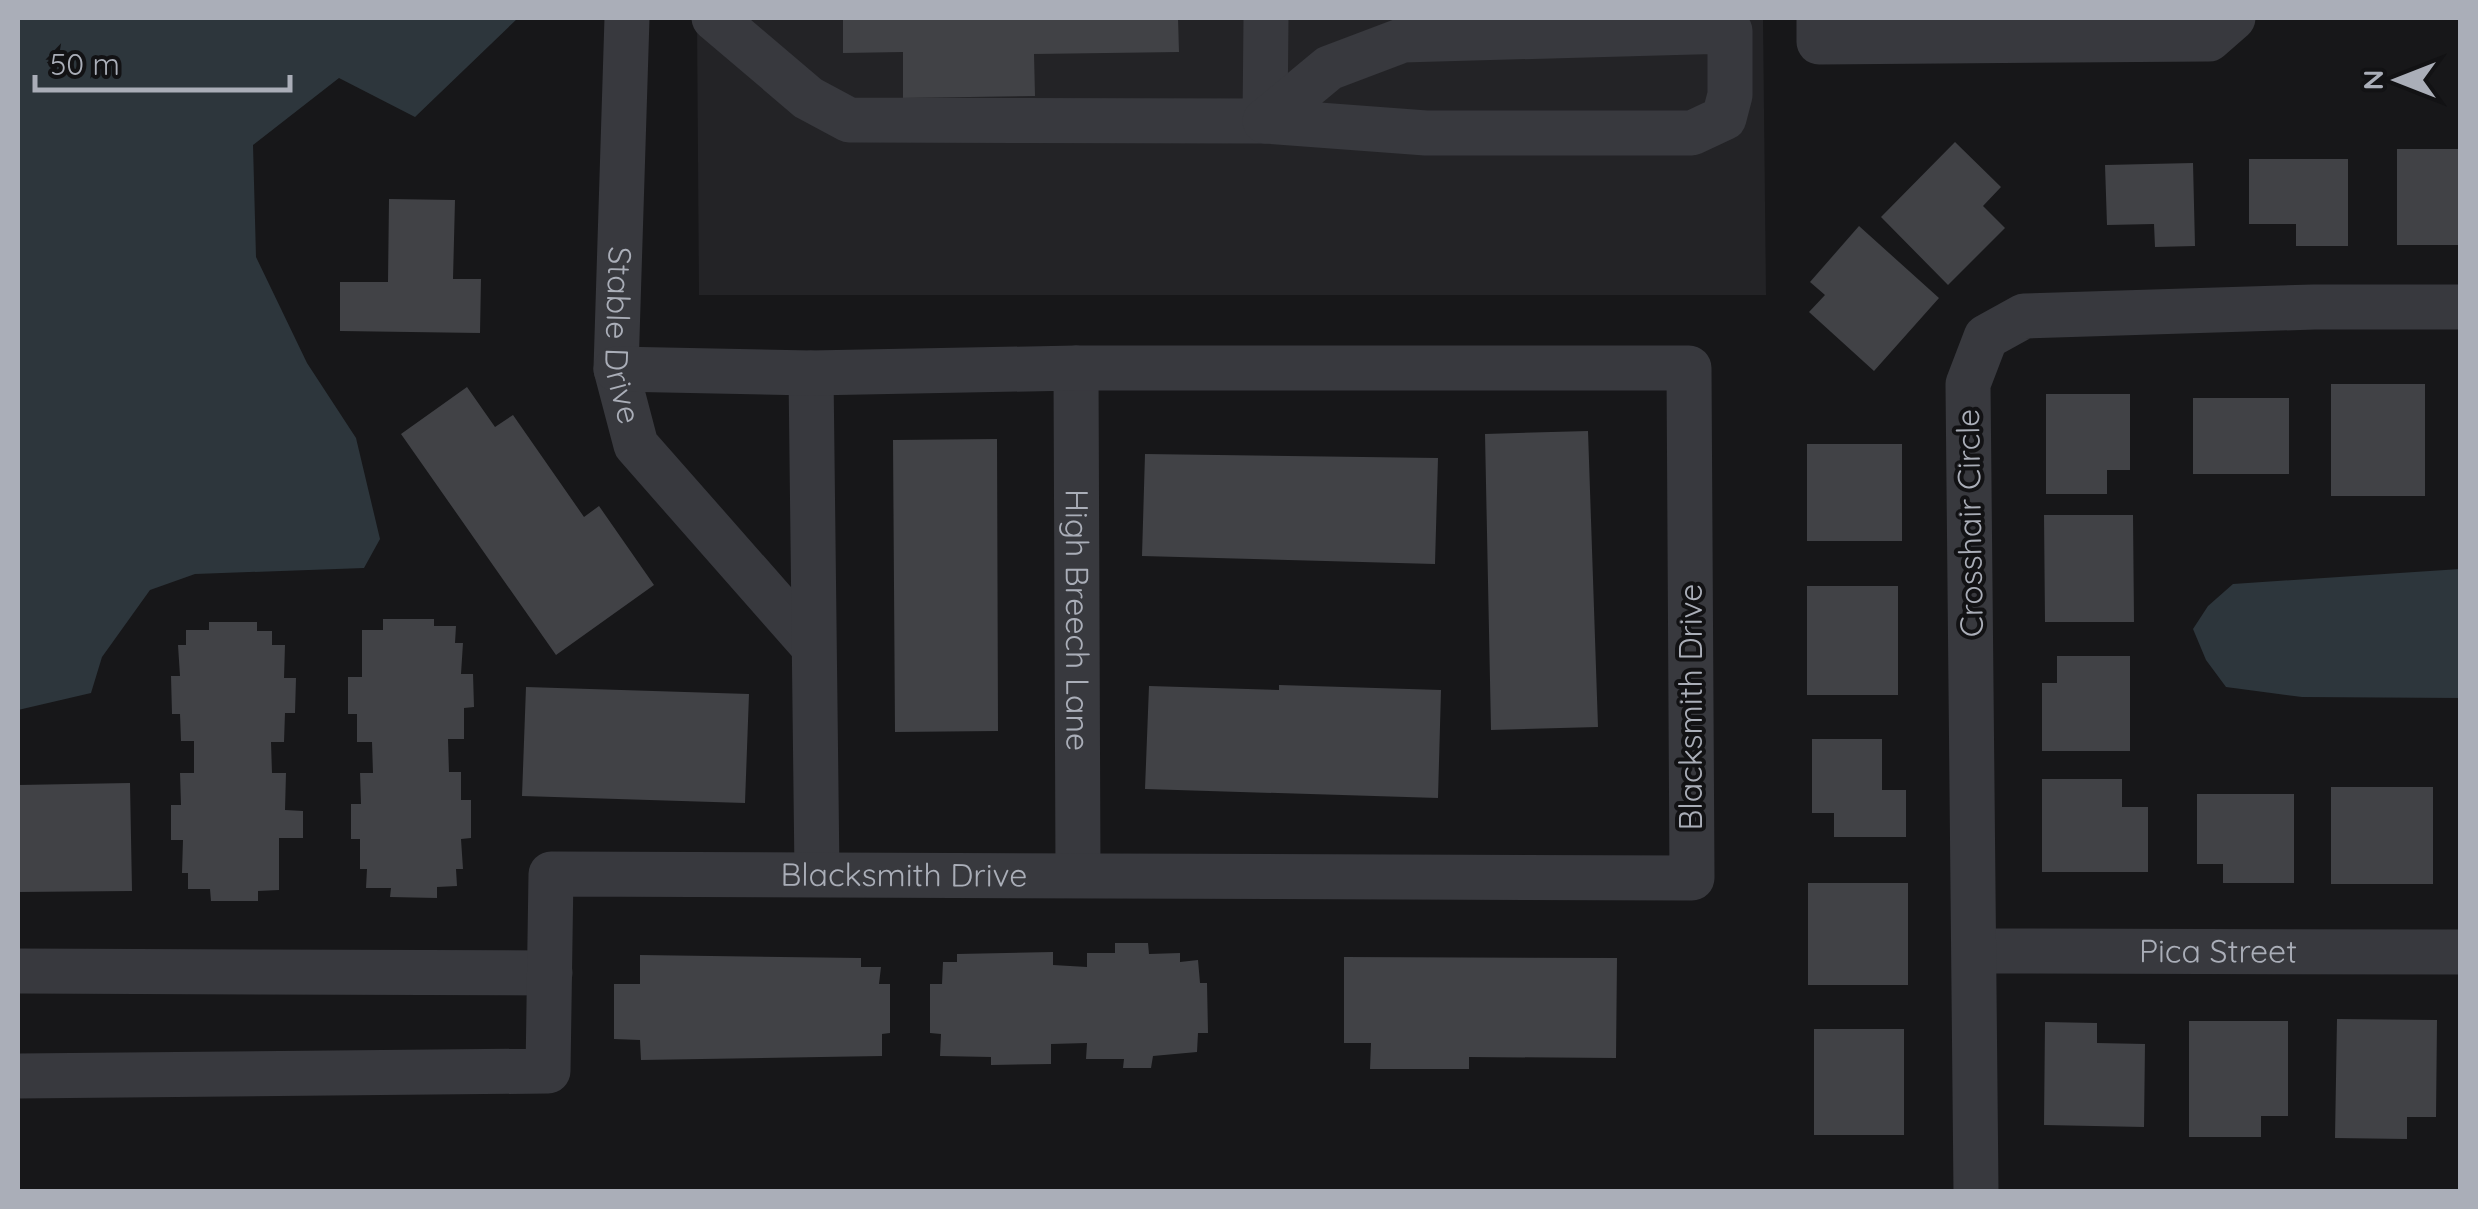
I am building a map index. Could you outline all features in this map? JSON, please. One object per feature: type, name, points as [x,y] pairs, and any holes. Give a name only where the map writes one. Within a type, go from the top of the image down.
[{"type":"street","name":"Stable Drive","points":[[627,18],[616,368],[636,445],[812,645]]},
{"type":"street","points":[[714,18],[763,37],[808,98],[850,120],[1265,122],[1426,134],[1692,133],[1724,118],[1730,95],[1729,24],[1403,40],[1329,68],[1265,122]]},
{"type":"street","points":[[1265,122],[1266,18]]},
{"type":"street","points":[[1819,18],[1819,42],[1838,42],[2209,39],[2233,18]]},
{"type":"street","name":"Crosshair Circle","points":[[1976,1192],[1968,384],[1986,337],[2024,316],[2460,308]]},
{"type":"street","name":"Blacksmith Drive","points":[[18,1076],[548,1071],[551,874],[1692,878],[1689,368],[811,372],[616,368]]},
{"type":"street","name":"High Breech Lane","points":[[1076,368],[1078,874]]},
{"type":"street","points":[[811,372],[817,874]]},
{"type":"street","name":"Pica Street","points":[[1976,951],[2460,952]]},
{"type":"street","points":[[18,971],[550,973]]},
{"type":"shaded area","points":[[18,18],[518,18],[415,117],[339,78],[253,145],[256,257],[307,363],[356,438],[380,539],[364,568],[195,574],[150,590],[102,657],[91,693],[18,710]]},
{"type":"shaded area","points":[[697,18],[1763,18],[1766,295],[699,295]]},
{"type":"shaded area","points":[[2460,569],[2460,698],[2302,697],[2226,687],[2206,660],[2193,629],[2208,606],[2233,584]]},
{"type":"building","points":[[843,18],[1178,18],[1179,52],[1034,54],[1035,96],[903,98],[903,52],[843,53]]},
{"type":"building","points":[[1955,142],[2001,187],[1983,206],[2005,228],[1948,285],[1881,217]]},
{"type":"building","points":[[2397,149],[2460,149],[2460,245],[2397,245]]},
{"type":"building","points":[[2249,159],[2348,159],[2348,246],[2296,246],[2296,224],[2249,224]]},
{"type":"building","points":[[2193,163],[2195,246],[2155,247],[2154,224],[2107,225],[2105,165]]},
{"type":"building","points":[[389,199],[455,200],[453,279],[481,279],[480,333],[340,331],[340,282],[388,282]]},
{"type":"building","points":[[1859,226],[1939,298],[1874,371],[1809,312],[1825,295],[1810,282]]},
{"type":"building","points":[[2331,384],[2425,384],[2425,496],[2331,496]]},
{"type":"building","points":[[467,387],[495,427],[513,415],[584,517],[599,506],[654,585],[556,655],[401,434]]},
{"type":"building","points":[[2046,394],[2130,394],[2130,470],[2107,470],[2107,494],[2046,494]]},
{"type":"building","points":[[2193,398],[2289,398],[2289,474],[2193,474]]},
{"type":"building","points":[[1588,431],[1598,727],[1491,730],[1485,434]]},
{"type":"building","points":[[997,439],[998,731],[895,732],[893,440]]},
{"type":"building","points":[[1807,444],[1902,444],[1902,541],[1807,541]]},
{"type":"building","points":[[1145,454],[1438,458],[1435,564],[1142,556]]},
{"type":"building","points":[[2044,515],[2133,515],[2134,622],[2045,622]]},
{"type":"building","points":[[1807,586],[1898,586],[1898,695],[1807,695]]},
{"type":"building","points":[[383,619],[434,619],[434,626],[456,626],[455,643],[463,643],[461,674],[473,674],[474,707],[464,708],[464,739],[448,739],[449,772],[461,772],[461,800],[471,800],[471,838],[461,839],[463,869],[456,869],[457,886],[437,887],[437,898],[390,897],[391,888],[366,888],[367,869],[360,869],[360,839],[351,839],[351,804],[361,804],[360,773],[373,773],[372,742],[357,742],[357,714],[348,714],[348,677],[362,677],[362,630],[383,630]]},
{"type":"building","points":[[209,622],[257,622],[257,631],[272,631],[272,645],[285,645],[284,678],[296,678],[295,713],[285,713],[284,742],[271,742],[272,773],[286,773],[285,810],[303,811],[303,838],[279,838],[279,890],[258,891],[258,901],[211,901],[210,889],[188,889],[188,873],[182,873],[183,840],[171,840],[171,805],[181,805],[180,773],[194,773],[194,741],[181,741],[180,714],[172,714],[171,676],[180,676],[178,645],[186,645],[186,630],[209,630]]},
{"type":"building","points":[[2057,656],[2130,656],[2130,751],[2042,751],[2042,683],[2057,683]]},
{"type":"building","points":[[1279,685],[1441,690],[1438,798],[1145,789],[1149,686],[1279,690]]},
{"type":"building","points":[[526,687],[749,694],[745,803],[522,796]]},
{"type":"building","points":[[1812,739],[1882,739],[1882,790],[1906,790],[1906,837],[1834,837],[1834,813],[1812,813]]},
{"type":"building","points":[[2042,779],[2122,779],[2122,807],[2148,807],[2148,872],[2042,872]]},
{"type":"building","points":[[130,783],[132,891],[18,892],[18,785]]},
{"type":"building","points":[[2331,787],[2433,787],[2433,884],[2331,884]]},
{"type":"building","points":[[2197,794],[2294,794],[2294,883],[2223,883],[2223,864],[2197,864]]},
{"type":"building","points":[[1808,883],[1908,883],[1908,985],[1808,985]]},
{"type":"building","points":[[1115,943],[1148,943],[1149,954],[1180,953],[1180,962],[1198,960],[1200,983],[1207,983],[1208,1033],[1198,1033],[1197,1052],[1153,1056],[1151,1068],[1123,1068],[1124,1059],[1086,1059],[1087,1043],[1051,1044],[1051,1064],[991,1065],[991,1057],[940,1056],[941,1034],[930,1033],[930,984],[942,984],[943,962],[957,962],[957,954],[1053,952],[1053,965],[1087,967],[1087,953],[1115,953]]},
{"type":"building","points":[[640,955],[861,958],[861,967],[881,967],[879,984],[890,984],[890,1033],[882,1034],[882,1056],[641,1060],[640,1040],[614,1039],[614,984],[640,984]]},
{"type":"building","points":[[1344,957],[1617,958],[1616,1058],[1469,1057],[1469,1069],[1370,1069],[1371,1043],[1344,1043]]},
{"type":"building","points":[[2337,1019],[2437,1020],[2436,1117],[2407,1117],[2407,1139],[2335,1138]]},
{"type":"building","points":[[2189,1021],[2288,1021],[2288,1116],[2261,1116],[2261,1137],[2189,1137]]},
{"type":"building","points":[[2045,1022],[2097,1023],[2097,1043],[2145,1044],[2144,1127],[2044,1125]]},
{"type":"building","points":[[1814,1029],[1904,1029],[1904,1135],[1814,1135]]}]
